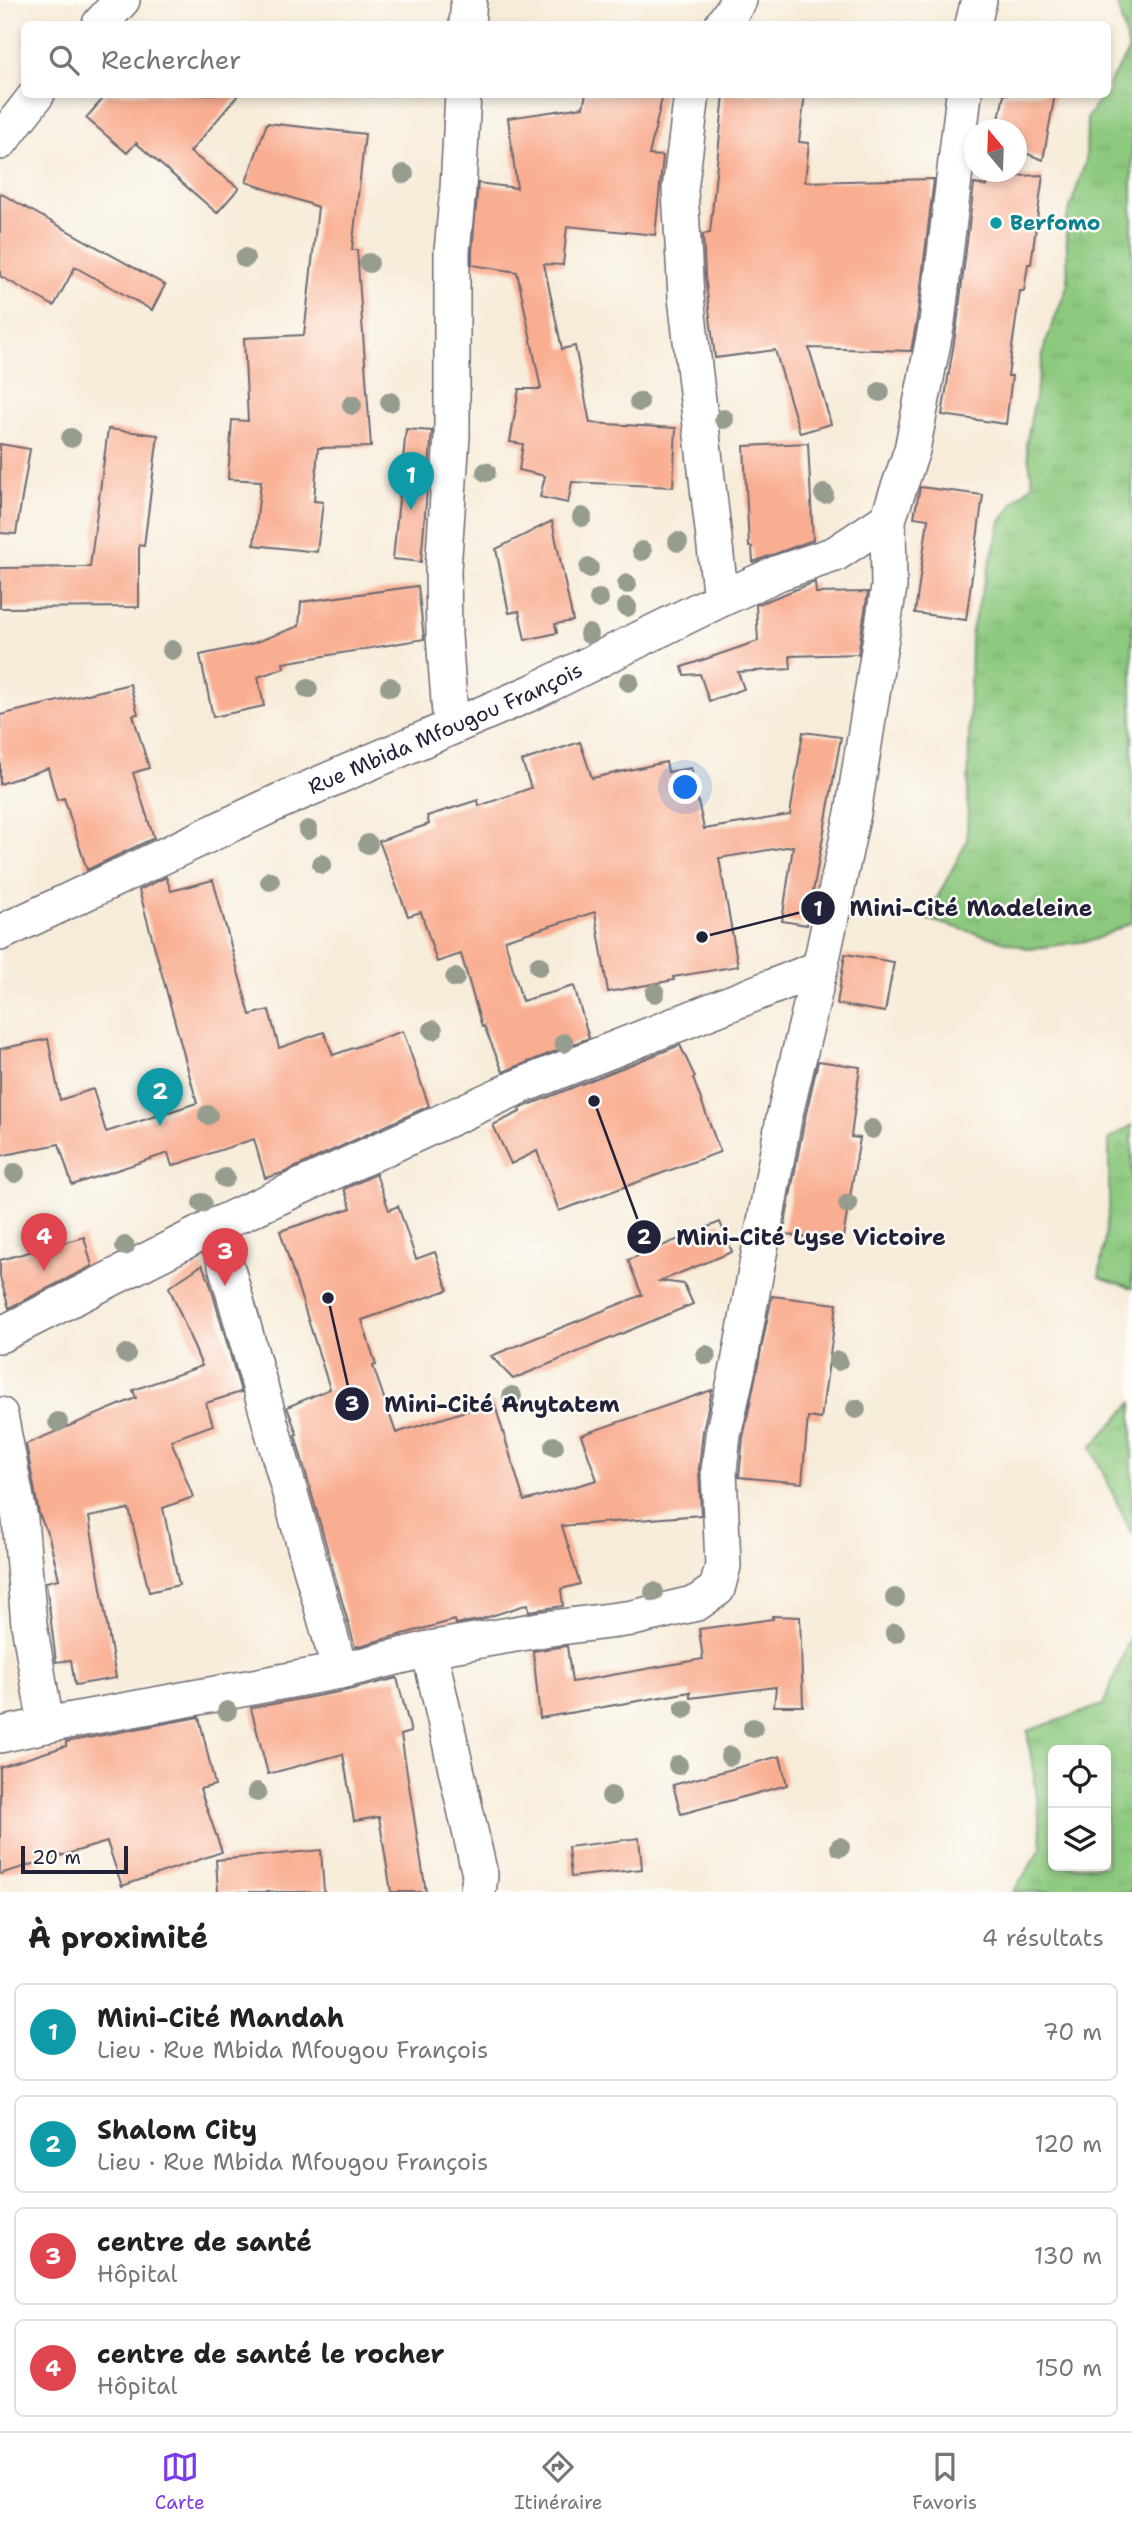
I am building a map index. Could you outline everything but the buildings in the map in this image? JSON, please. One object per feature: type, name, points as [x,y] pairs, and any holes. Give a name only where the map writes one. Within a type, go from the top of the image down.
[{"type":"street","points":[[103,21],[122,0]]},
{"type":"street","points":[[467,21],[469,0]]},
{"type":"street","points":[[725,21],[739,0]]},
{"type":"street","points":[[974,21],[979,0]]},
{"type":"street","points":[[0,142],[34,98]]},
{"type":"street","points":[[451,727],[444,636],[443,570],[453,400],[452,251],[463,98]]},
{"type":"street","points":[[692,98],[680,190],[686,297],[721,599]]},
{"type":"street","points":[[0,1735],[340,1671],[429,1649],[544,1629],[634,1618],[697,1603],[717,1589],[723,1566],[719,1471],[723,1435],[739,1363],[784,1118],[853,813],[889,587],[888,519],[912,450],[937,322],[964,98]]},
{"type":"street","name":"Rue Mbida Mfougou François","points":[[0,933],[278,802],[533,692],[778,573],[835,554],[888,519]]},
{"type":"street","points":[[0,1335],[215,1226],[518,1087],[820,968]]},
{"type":"street","points":[[215,1226],[340,1671]]},
{"type":"street","points":[[0,1415],[20,1519],[29,1624],[46,1725]]},
{"type":"street","points":[[429,1649],[480,1875],[478,1892]]},
{"type":"green space","points":[[1116,0],[1132,0],[1132,922],[1094,940],[1030,949],[926,919],[967,841],[971,634],[1001,522],[1014,502],[1033,484],[1026,445],[1045,344],[1068,284],[1066,221],[1086,160],[1087,118],[1100,98],[1111,98],[1111,80],[1129,50]]},
{"type":"green space","points":[[1132,1125],[1132,1288],[1099,1277],[1109,1208],[1109,1139]]},
{"type":"green space","points":[[1132,1403],[1132,1535],[1091,1447]]},
{"type":"green space","points":[[1132,1633],[1131,1892],[1013,1892],[1042,1847],[1027,1731],[1103,1705]]},
{"type":"place","name":"Berfomo","points":[[996,223]]},
{"type":"place","name":"Mini-Cité Mandah","points":[[411,510]]},
{"type":"place","name":"Mini-Cité Madeleine","points":[[702,937]]},
{"type":"place","name":"Mini-Cité Lyse Victoire","points":[[594,1101]]},
{"type":"place","name":"Shalom City","points":[[160,1126]]},
{"type":"place","name":"centre de santé le rocher","points":[[44,1271]]},
{"type":"place","name":"centre de santé","points":[[225,1286]]},
{"type":"place","name":"Mini-Cité Anytatem","points":[[328,1298]]}]
